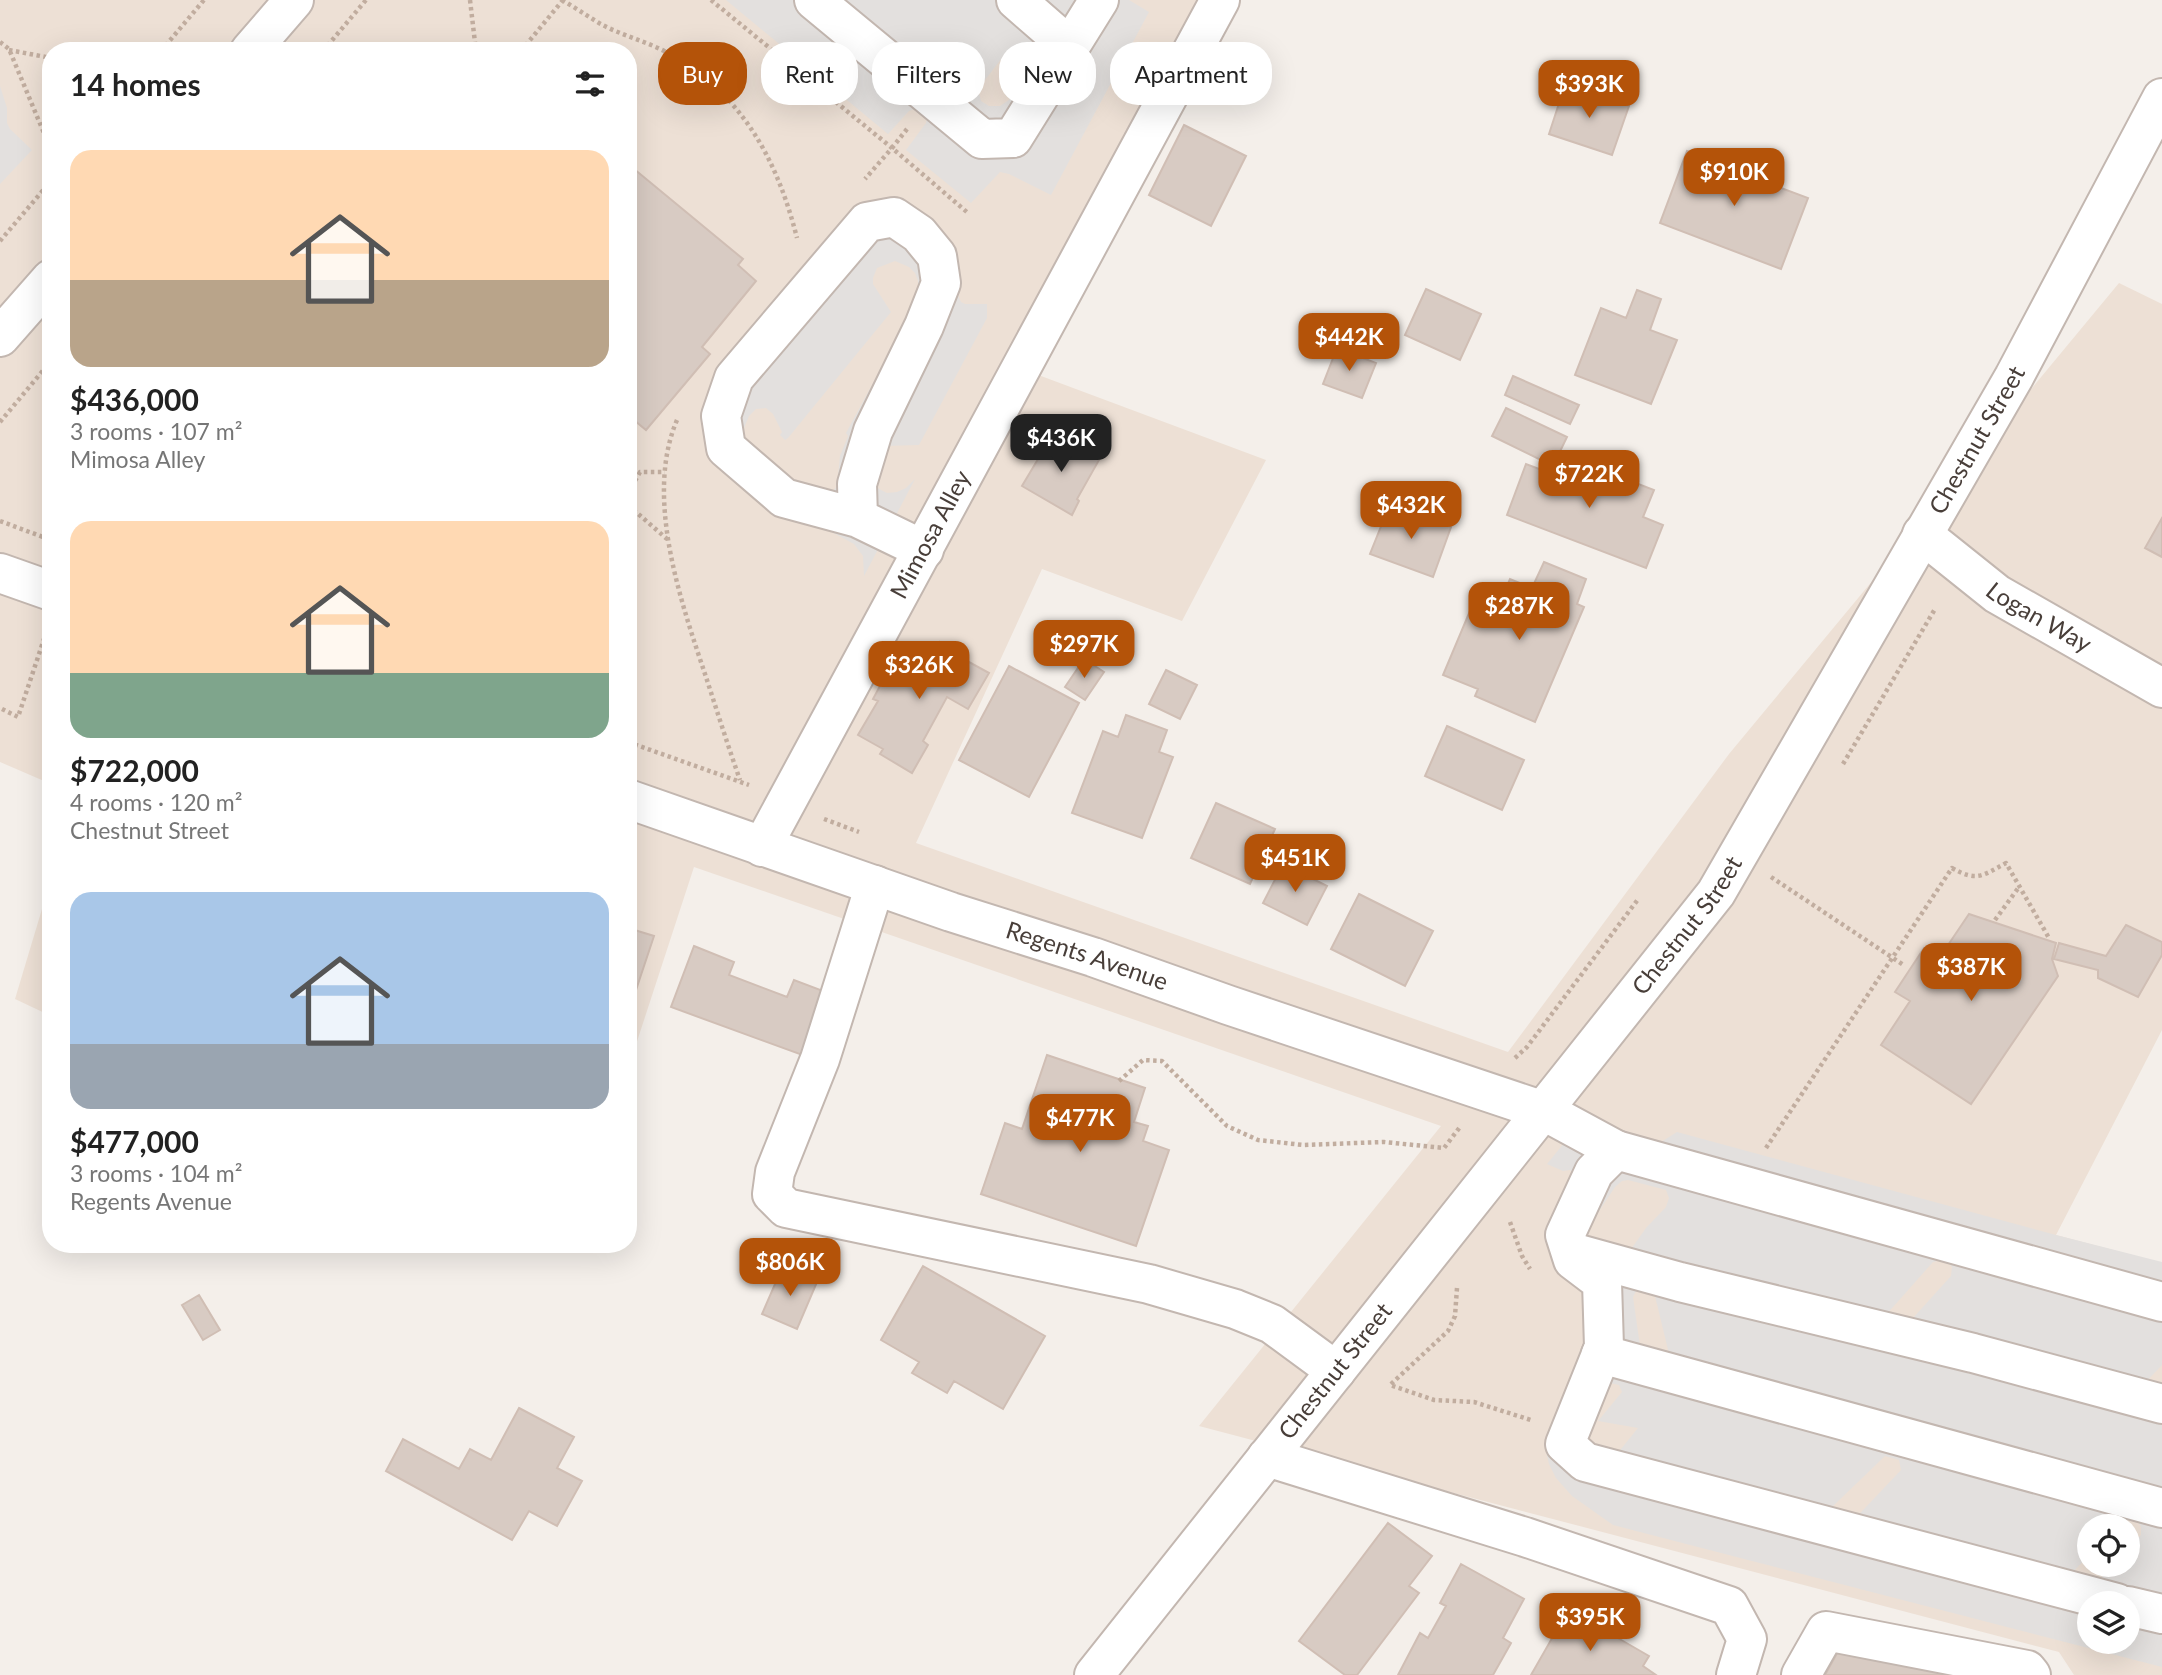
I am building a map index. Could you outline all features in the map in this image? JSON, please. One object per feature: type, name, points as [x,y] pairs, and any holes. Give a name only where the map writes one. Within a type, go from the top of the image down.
[{"type":"street","points":[[258,42],[294,0]]},
{"type":"street","points":[[814,0],[982,139],[1013,138],[1034,105]]},
{"type":"street","points":[[1016,0],[1064,42]]},
{"type":"street","points":[[1073,42],[1099,0]]},
{"type":"street","name":"Mimosa Alley","points":[[762,847],[1220,0]]},
{"type":"street","name":"Chestnut Street","points":[[1094,1675],[1716,893],[2026,355],[2162,99]]},
{"type":"street","points":[[858,518],[856,484],[873,431],[924,326],[941,283],[937,256],[919,234],[894,216],[867,222],[734,378],[721,416],[726,448],[784,498],[858,518],[924,550]]},
{"type":"street","points":[[0,337],[42,289]]},
{"type":"street","name":"Logan Way","points":[[1922,534],[1997,594],[2162,688]]},
{"type":"street","points":[[0,573],[42,603]]},
{"type":"street","name":"Regents Avenue","points":[[637,802],[762,847],[1544,1111],[1616,1150],[2162,1302]]},
{"type":"street","points":[[875,885],[820,1059],[775,1172],[772,1194],[786,1208],[1149,1284],[1235,1309],[1272,1324],[1336,1371]]},
{"type":"street","points":[[1616,1150],[1594,1172],[1565,1235],[1573,1261],[1602,1282],[1604,1347],[1551,1434],[1585,1462],[2077,1592]]},
{"type":"street","points":[[1570,1252],[1680,1282],[1973,1353],[2162,1404]]},
{"type":"street","points":[[1601,1354],[2162,1508]]},
{"type":"street","points":[[1266,1457],[1525,1537],[1729,1606],[1746,1639],[1736,1675]]},
{"type":"street","points":[[2140,1609],[2162,1614]]},
{"type":"street","points":[[1801,1675],[1826,1631],[2027,1670],[2031,1675]]},
{"type":"path","points":[[169,42],[204,0]]},
{"type":"path","points":[[331,42],[366,0]]},
{"type":"path","points":[[470,0],[475,42]]},
{"type":"path","points":[[528,42],[563,0],[599,23],[669,54],[714,86],[732,103],[764,148],[787,200],[797,239]]},
{"type":"path","points":[[711,0],[968,213]]},
{"type":"path","points":[[0,42],[9,49],[42,56]]},
{"type":"path","points":[[9,49],[42,128]]},
{"type":"path","points":[[864,179],[891,148]]},
{"type":"path","points":[[0,241],[42,192]]},
{"type":"path","points":[[0,422],[42,372]]},
{"type":"path","points":[[637,745],[740,781],[685,616],[668,539],[665,462],[679,416]]},
{"type":"path","points":[[637,477],[640,472],[665,472]]},
{"type":"path","points":[[637,513],[668,539]]},
{"type":"path","points":[[0,522],[42,537]]},
{"type":"path","points":[[2,709],[18,717],[42,636]]},
{"type":"path","points":[[1762,1155],[1952,868],[1971,878],[1980,877],[2006,863],[2049,938]]},
{"type":"path","points":[[1770,877],[1905,966]]},
{"type":"path","points":[[1995,920],[2020,887]]},
{"type":"path","points":[[1512,1060],[1527,1047],[1639,898]]},
{"type":"path","points":[[1119,1081],[1143,1060],[1162,1060],[1227,1126],[1258,1140],[1303,1145],[1384,1142],[1444,1148],[1464,1122]]},
{"type":"path","points":[[1501,1233],[1517,1213]]},
{"type":"path","points":[[1459,1285],[1455,1295],[1455,1316],[1448,1331],[1390,1385],[1434,1400],[1474,1402],[1551,1434]]},
{"type":"shaded area","points":[[0,0],[1234,0],[1211,42],[1110,42],[1110,105],[1177,105],[1033,373],[1266,460],[1182,621],[1042,569],[916,843],[1508,1052],[1729,754],[2119,283],[2162,304],[2162,1030],[2056,1235],[2162,1263],[2162,1675],[2074,1675],[2059,1652],[1199,1426],[1441,1126],[694,867],[637,1041],[637,42],[42,42],[42,780],[0,762]]},
{"type":"shaded area","points":[[726,0],[1129,0],[1149,12],[1133,42],[1110,42],[1110,85],[1051,195],[1000,172],[971,203],[906,150],[927,118],[917,108],[909,111],[888,134],[853,105],[858,105],[858,42],[777,42]]},
{"type":"shaded area","points":[[0,86],[10,129],[32,150],[0,184]]},
{"type":"shaded area","points":[[876,209],[957,293],[961,302],[987,304],[987,318],[919,445],[884,446],[871,480],[879,489],[887,493],[897,492],[915,479],[864,576],[863,556],[854,544],[748,487],[717,447],[836,229]],"holes":[[[895,261],[909,267],[918,281],[918,300],[846,433],[848,436],[840,456],[837,486],[831,494],[759,470],[742,440],[749,416],[756,409],[766,408],[773,414],[782,432],[780,435],[785,440],[788,438],[891,312],[873,284],[877,268]]]},
{"type":"shaded area","points":[[42,909],[42,1012],[15,999]]},
{"type":"shaded area","points":[[1586,1116],[1650,1149],[1677,1132],[2162,1262],[2162,1365],[2145,1383],[2162,1397],[2162,1667],[2112,1654],[2140,1654],[2140,1591],[2077,1591],[2077,1645],[1613,1525],[1572,1496],[1556,1478],[1549,1464],[1547,1439],[1595,1363],[1575,1176],[1570,1170],[1563,1171],[1547,1164]],"holes":[[[1628,1180],[1666,1190],[1669,1198],[1666,1207],[1646,1228],[1629,1252],[1588,1242],[1588,1228],[1615,1187]],[[1945,1259],[1952,1267],[1951,1276],[1904,1328],[1885,1316],[1933,1262]],[[1637,1289],[1654,1292],[1671,1362],[1642,1360],[1633,1297]],[[1610,1383],[1619,1385],[1622,1392],[1598,1421],[1638,1428],[1612,1460],[1581,1444]],[[1885,1456],[1899,1460],[1901,1470],[1848,1526],[1831,1508]]]},
{"type":"building","points":[[1565,85],[1629,106],[1612,155],[1549,134]]},
{"type":"building","points":[[1184,125],[1246,156],[1211,226],[1149,195]]},
{"type":"building","points":[[1713,150],[1766,170],[1762,181],[1808,198],[1781,269],[1660,223],[1687,151],[1709,159]]},
{"type":"building","points":[[637,171],[743,259],[738,265],[756,281],[702,347],[710,354],[646,430],[637,422]]},
{"type":"building","points":[[1426,289],[1481,314],[1460,360],[1405,335]]},
{"type":"building","points":[[1637,290],[1661,299],[1650,330],[1677,340],[1651,404],[1575,375],[1601,308],[1626,318]]},
{"type":"building","points":[[1337,348],[1376,363],[1362,398],[1323,384]]},
{"type":"building","points":[[1513,376],[1579,405],[1570,424],[1505,395]]},
{"type":"building","points":[[1506,408],[1567,437],[1553,466],[1492,436]]},
{"type":"building","points":[[1053,434],[1099,460],[1077,499],[1079,501],[1072,515],[1022,486]]},
{"type":"building","points":[[1571,458],[1654,490],[1643,517],[1663,525],[1646,568],[1507,515],[1526,464],[1563,478]]},
{"type":"building","points":[[1390,504],[1451,527],[1433,577],[1370,554]]},
{"type":"building","points":[[2162,518],[2162,557],[2145,548]]},
{"type":"building","points":[[1544,562],[1586,579],[1577,604],[1584,607],[1535,722],[1475,696],[1478,689],[1443,675],[1472,606],[1494,616],[1510,579],[1532,588]]},
{"type":"building","points":[[940,642],[989,673],[968,709],[947,697],[923,741],[928,745],[912,773],[880,754],[883,749],[858,735],[878,701],[873,699],[889,669],[893,671],[907,647],[931,661]]},
{"type":"building","points":[[1084,659],[1104,672],[1085,700],[1065,687]]},
{"type":"building","points":[[1009,666],[1079,703],[1029,797],[959,760]]},
{"type":"building","points":[[1166,670],[1197,685],[1180,719],[1149,704]]},
{"type":"building","points":[[1126,715],[1167,730],[1159,752],[1173,757],[1142,838],[1072,813],[1103,731],[1118,737]]},
{"type":"building","points":[[1447,726],[1524,760],[1502,810],[1425,776]]},
{"type":"building","points":[[1216,803],[1275,829],[1250,884],[1191,858]]},
{"type":"building","points":[[1283,864],[1327,886],[1307,925],[1263,903]]},
{"type":"building","points":[[1359,894],[1433,931],[1405,986],[1331,949]]},
{"type":"building","points":[[1969,914],[2056,943],[2052,959],[2058,976],[1971,1104],[1881,1045],[1910,1001],[1895,992],[1924,948],[1940,957]]},
{"type":"building","points":[[2126,925],[2162,942],[2162,955],[2138,997],[2098,978],[2098,970],[2054,959],[2059,943],[2106,956]]},
{"type":"building","points":[[637,931],[654,936],[637,987]]},
{"type":"building","points":[[694,946],[734,962],[729,975],[787,997],[794,980],[831,994],[808,1057],[671,1007]]},
{"type":"building","points":[[1047,1055],[1145,1088],[1134,1122],[1148,1126],[1143,1141],[1169,1150],[1136,1246],[981,1194],[1005,1123],[1022,1129]]},
{"type":"building","points":[[923,1266],[1045,1336],[1003,1409],[954,1381],[947,1393],[912,1373],[919,1362],[881,1340]]},
{"type":"building","points":[[782,1268],[817,1282],[797,1329],[762,1314]]},
{"type":"building","points":[[199,1295],[220,1330],[203,1340],[182,1305]]},
{"type":"building","points":[[519,1408],[574,1437],[557,1468],[582,1481],[557,1526],[529,1511],[512,1540],[386,1471],[403,1439],[459,1469],[470,1449],[491,1460]]},
{"type":"building","points":[[1388,1523],[1432,1556],[1409,1586],[1419,1593],[1357,1675],[1345,1675],[1299,1641]]},
{"type":"building","points":[[1461,1564],[1524,1599],[1503,1638],[1511,1643],[1493,1675],[1398,1675],[1420,1633],[1428,1638],[1446,1606],[1440,1603]]},
{"type":"building","points":[[1583,1618],[1649,1656],[1643,1666],[1656,1675],[1531,1675],[1563,1619],[1577,1627]]},
{"type":"building","points":[[1841,1646],[1960,1675],[1825,1675]]}]
